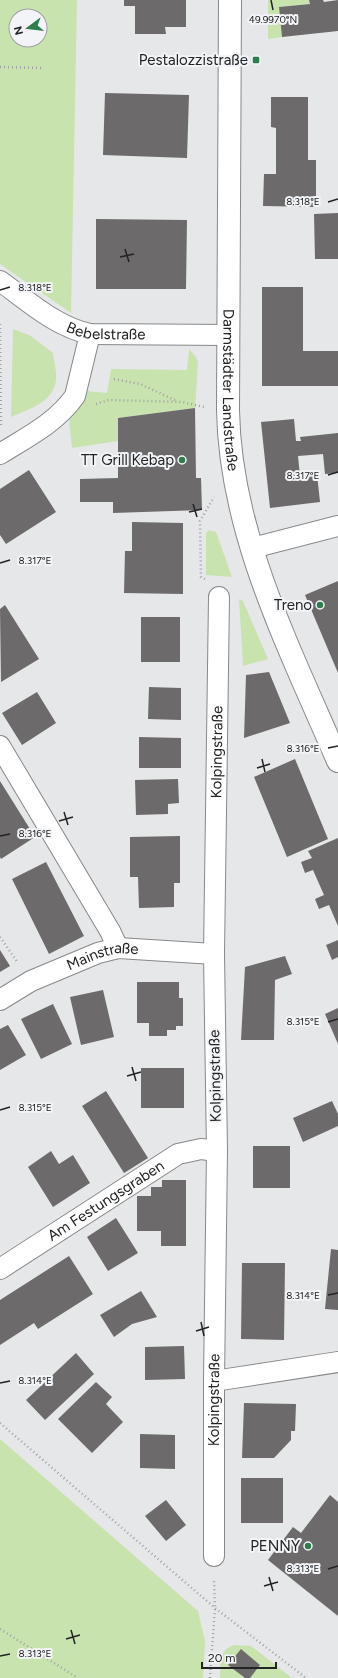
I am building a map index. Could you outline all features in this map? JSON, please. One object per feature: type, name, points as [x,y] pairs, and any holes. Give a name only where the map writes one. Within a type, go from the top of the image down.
[{"type":"main road","name":"Darmstädter Landstraße","points":[[230,0],[228,335],[229,440],[236,489],[252,548],[276,614],[338,761]]},
{"type":"street","name":"Bebelstraße","points":[[0,281],[55,320],[75,331],[90,334],[228,335]]},
{"type":"street","points":[[1,453],[52,421],[69,405],[75,396],[90,334]]},
{"type":"street","points":[[252,548],[338,526]]},
{"type":"street","name":"Kolpingstraße","points":[[214,1556],[214,1381],[217,1151],[214,954],[219,597]]},
{"type":"street","points":[[0,746],[110,930],[118,948]]},
{"type":"street","name":"Mainstraße","points":[[0,1000],[31,981],[98,953],[118,948],[214,954]]},
{"type":"street","name":"Am Festungsgraben","points":[[0,1269],[178,1154],[201,1149],[217,1151]]},
{"type":"street","points":[[214,1381],[338,1362]]},
{"type":"path","points":[[0,67],[44,68]]},
{"type":"path","points":[[0,324],[1,453]]},
{"type":"path","points":[[114,379],[140,384],[180,402]]},
{"type":"path","points":[[69,405],[90,406],[109,400],[180,402],[205,407]]},
{"type":"path","points":[[201,577],[200,521],[214,496]]},
{"type":"path","points":[[0,937],[31,981]]},
{"type":"path","points":[[0,1422],[215,1608],[306,1678]]},
{"type":"path","points":[[210,1678],[215,1608],[214,1556]]},
{"type":"path","points":[[0,1629],[78,1678]]},
{"type":"green space","points":[[0,0],[77,0],[71,313],[0,264]]},
{"type":"green space","points":[[268,0],[309,0],[310,4],[279,7],[282,37],[268,39]]},
{"type":"green space","points":[[13,329],[31,336],[53,353],[56,381],[54,389],[45,400],[32,408],[11,417]]},
{"type":"green space","points":[[189,349],[196,357],[198,363],[195,408],[119,418],[118,441],[72,448],[69,420],[79,408],[86,391],[107,393],[111,369],[187,370]]},
{"type":"green space","points":[[209,530],[216,532],[232,577],[206,575],[206,533]]},
{"type":"green space","points":[[239,599],[243,601],[268,659],[243,666]]},
{"type":"green space","points":[[0,1439],[198,1611],[205,1641],[203,1678],[0,1678]]},
{"type":"green space","points":[[235,1645],[251,1646],[292,1678],[220,1678],[223,1653]]},
{"type":"building","points":[[124,0],[186,0],[186,27],[165,27],[166,34],[135,34],[135,6],[124,6]]},
{"type":"building","points":[[309,0],[323,0],[324,2],[338,0],[338,31],[282,37],[279,7],[310,4]]},
{"type":"building","points":[[105,93],[189,95],[187,158],[103,155]]},
{"type":"building","points":[[271,97],[308,97],[308,160],[316,160],[316,207],[263,206],[264,174],[276,174],[276,128],[271,127]]},
{"type":"building","points":[[338,213],[338,259],[315,259],[314,214]]},
{"type":"building","points":[[96,219],[187,220],[186,289],[96,289]]},
{"type":"building","points":[[262,287],[303,287],[303,351],[338,351],[338,386],[262,386]]},
{"type":"building","points":[[195,408],[196,478],[201,478],[202,510],[113,513],[113,502],[80,502],[80,479],[118,478],[118,418]]},
{"type":"building","points":[[294,419],[296,441],[301,441],[300,437],[338,433],[338,473],[325,474],[323,454],[298,456],[300,476],[317,474],[320,502],[270,508],[261,422]]},
{"type":"building","points":[[29,470],[56,512],[6,544],[0,535],[0,489]]},
{"type":"building","points":[[132,522],[183,523],[183,594],[124,593],[125,551],[132,551]]},
{"type":"building","points":[[338,581],[338,673],[305,595]]},
{"type":"building","points":[[5,605],[39,659],[1,682],[0,609]]},
{"type":"building","points":[[141,617],[180,617],[180,662],[141,662]]},
{"type":"building","points":[[269,672],[290,723],[244,738],[246,675]]},
{"type":"building","points":[[149,687],[181,688],[181,720],[148,719]]},
{"type":"building","points":[[37,692],[56,723],[22,745],[2,713]]},
{"type":"building","points":[[139,737],[181,738],[181,768],[139,768]]},
{"type":"building","points":[[295,759],[328,839],[287,857],[254,777]]},
{"type":"building","points":[[178,779],[179,803],[168,804],[168,814],[136,815],[135,780]]},
{"type":"building","points":[[0,781],[35,837],[1,859],[0,857]]},
{"type":"building","points":[[180,836],[180,883],[174,883],[174,907],[139,908],[138,877],[130,877],[130,837]]},
{"type":"building","points":[[338,838],[338,926],[329,905],[319,909],[315,899],[324,895],[313,870],[305,873],[301,862],[312,858],[308,851]]},
{"type":"building","points":[[46,862],[84,936],[49,954],[12,879]]},
{"type":"building","points":[[338,940],[338,957],[332,960],[326,945]]},
{"type":"building","points":[[0,950],[10,966],[0,972]]},
{"type":"building","points":[[285,956],[292,974],[275,980],[274,1040],[241,1040],[245,967]]},
{"type":"building","points":[[137,982],[179,982],[179,998],[183,998],[183,1026],[176,1026],[176,1030],[167,1030],[167,1036],[149,1036],[149,1023],[137,1023]]},
{"type":"building","points":[[103,990],[114,1037],[81,1045],[70,997]]},
{"type":"building","points":[[53,1004],[72,1044],[41,1059],[21,1019]]},
{"type":"building","points":[[338,1008],[338,1044],[325,1014]]},
{"type":"building","points":[[8,1025],[26,1055],[0,1070],[0,1029]]},
{"type":"building","points":[[141,1068],[184,1068],[184,1108],[141,1108]]},
{"type":"building","points":[[106,1091],[148,1158],[124,1173],[82,1106]]},
{"type":"building","points":[[332,1101],[338,1114],[338,1126],[303,1142],[293,1118]]},
{"type":"building","points":[[253,1146],[290,1146],[290,1188],[253,1188]]},
{"type":"building","points":[[51,1151],[59,1164],[73,1155],[90,1183],[53,1207],[28,1167]]},
{"type":"building","points":[[162,1180],[186,1180],[186,1246],[161,1246],[161,1231],[137,1231],[137,1196],[151,1196],[151,1187],[162,1187]]},
{"type":"building","points":[[116,1218],[138,1253],[108,1271],[87,1237]]},
{"type":"building","points":[[331,1249],[338,1250],[338,1310],[325,1309]]},
{"type":"building","points":[[69,1256],[93,1294],[38,1329],[34,1323],[0,1345],[0,1300]]},
{"type":"building","points":[[242,1263],[285,1263],[284,1340],[241,1339]]},
{"type":"building","points":[[141,1291],[157,1317],[132,1324],[114,1337],[100,1315]]},
{"type":"building","points":[[184,1346],[185,1379],[145,1380],[145,1347]]},
{"type":"building","points":[[76,1353],[94,1374],[45,1420],[26,1400]]},
{"type":"building","points":[[96,1382],[112,1397],[106,1404],[123,1422],[92,1453],[58,1419]]},
{"type":"building","points":[[244,1403],[296,1404],[295,1431],[291,1431],[291,1440],[274,1458],[242,1458]]},
{"type":"building","points":[[140,1434],[175,1435],[175,1469],[140,1468]]},
{"type":"building","points":[[241,1478],[283,1478],[283,1523],[241,1523]]},
{"type":"building","name":"PENNY","points":[[330,1495],[338,1502],[338,1616],[268,1560],[293,1527],[301,1533]]},
{"type":"building","points":[[166,1500],[186,1525],[166,1541],[145,1516]]},
{"type":"building","points":[[241,1649],[260,1665],[250,1678],[245,1678],[228,1665]]},
{"type":"place","name":"Pestalozzistraße","points":[[256,60]]},
{"type":"place","name":"TT Grill Kebap","points":[[182,460]]},
{"type":"place","name":"Treno","points":[[320,605]]},
{"type":"place","name":"PENNY","points":[[308,1546]]}]
